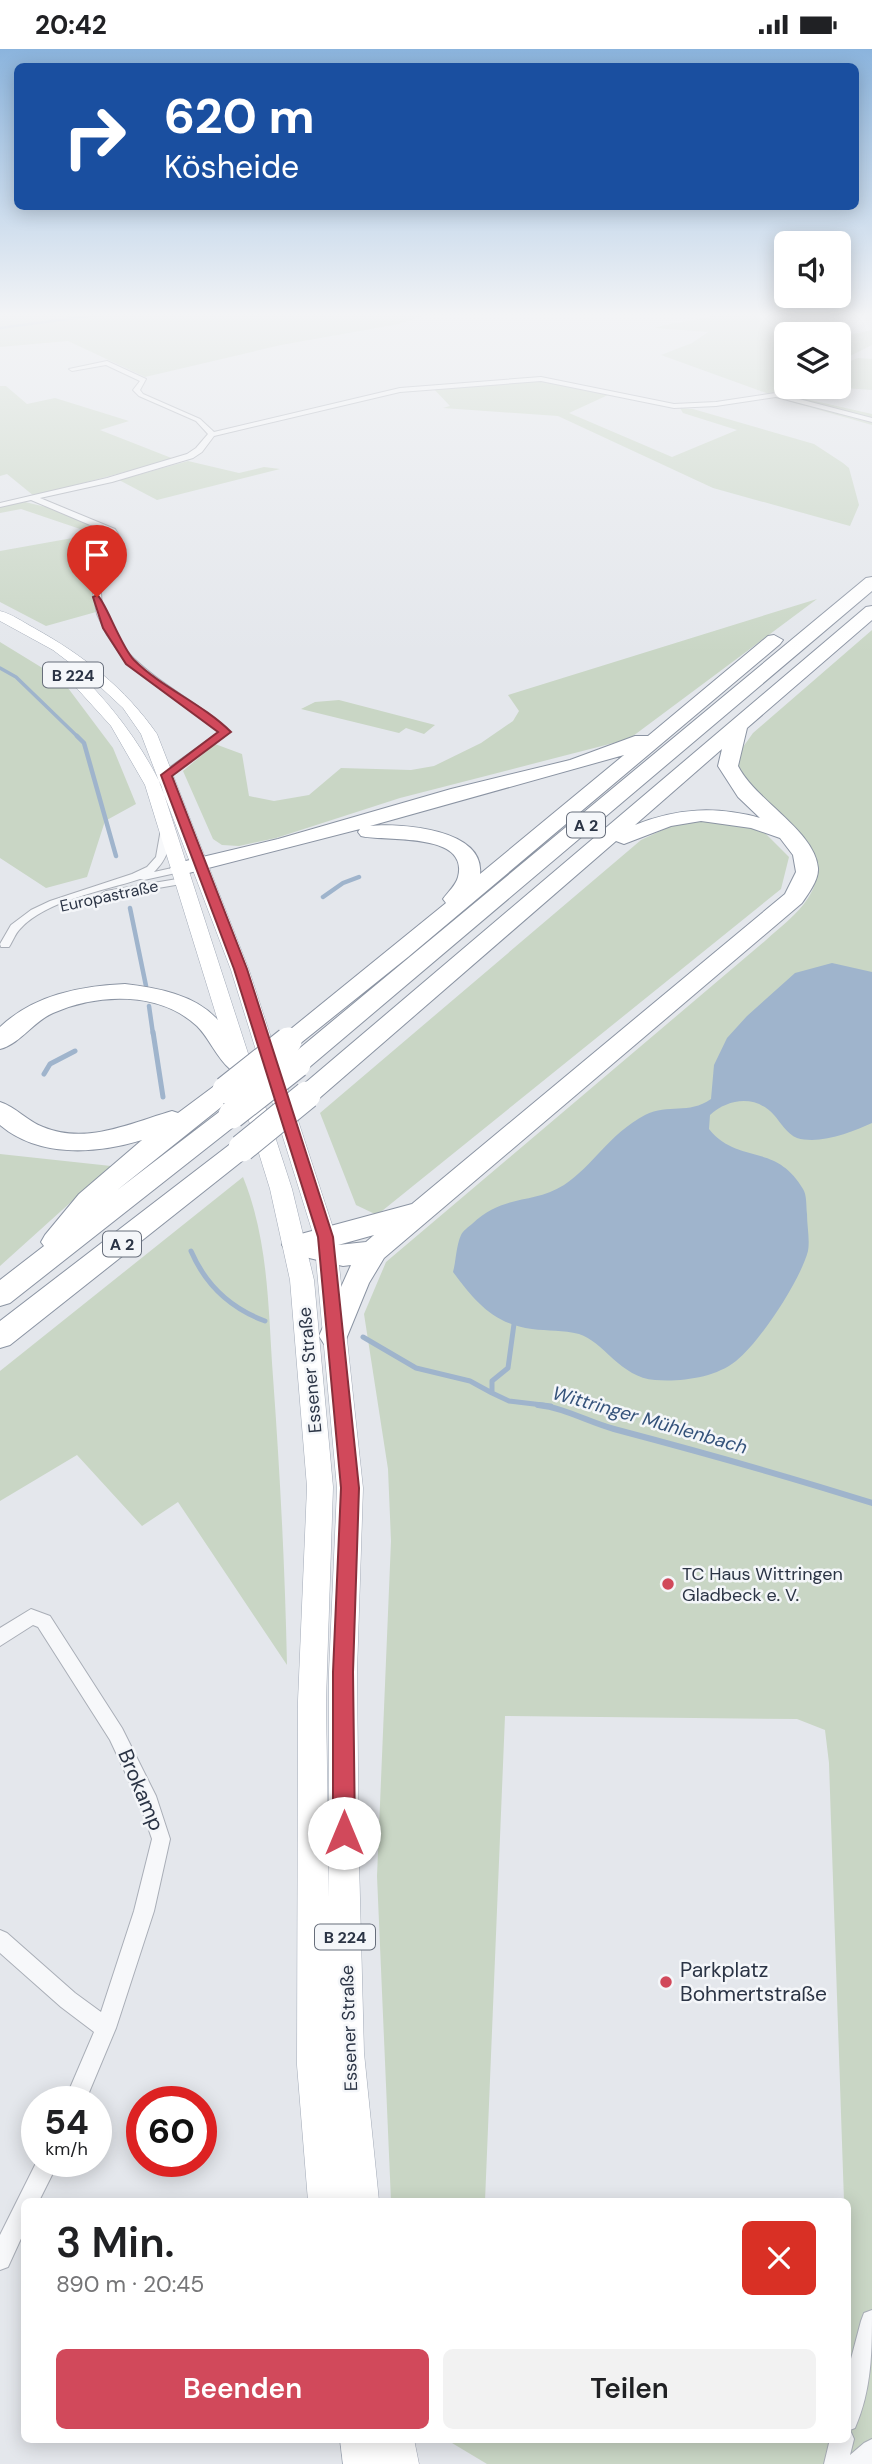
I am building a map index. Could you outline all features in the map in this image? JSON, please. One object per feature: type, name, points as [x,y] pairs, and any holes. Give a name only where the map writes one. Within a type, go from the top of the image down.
[{"type":"highway","points":[[293,1052],[400,952],[789,627],[872,581]]},
{"type":"highway","name":"A 2","points":[[0,1295],[40,1265],[229,1103],[872,581]]},
{"type":"highway","name":"A 2","points":[[0,1337],[307,1095],[872,611]]},
{"type":"highway","points":[[193,873],[456,793],[596,758],[632,745],[675,722]]},
{"type":"highway","points":[[334,1336],[355,1282],[374,1251],[794,898],[804,882],[807,869],[803,855],[787,835],[745,795],[731,774],[729,754],[738,725]]},
{"type":"highway","points":[[587,857],[651,825],[695,814],[738,817],[787,835]]},
{"type":"highway","points":[[193,873],[381,829],[409,830],[436,836],[466,857],[470,871],[469,880],[454,899],[402,944],[400,952]]},
{"type":"highway","points":[[0,1041],[22,1021],[61,1002],[86,995],[137,993],[170,1000],[202,1017],[213,1028],[227,1055],[239,1063]]},
{"type":"highway","points":[[0,1111],[12,1123],[37,1135],[71,1141],[115,1140],[229,1103]]},
{"type":"highway","points":[[326,1246],[424,1207]]},
{"type":"highway","points":[[296,1245],[326,1246],[358,1255],[374,1251]]},
{"type":"main road","name":"Essener Straße","points":[[0,615],[58,647],[128,705],[149,734],[166,775],[239,1063],[281,1189],[296,1245],[320,1487],[312,1701],[314,2066],[326,2198]]},
{"type":"main road","name":"Essener Straße","points":[[0,627],[66,669],[108,710],[144,766],[167,825],[240,969],[326,1246],[350,1488],[343,1672],[347,2053],[361,2198]]},
{"type":"main road","points":[[360,2443],[363,2464]]},
{"type":"main road","points":[[395,2443],[399,2464]]},
{"type":"street","points":[[206,428],[212,434]]},
{"type":"street","points":[[0,505],[109,480],[190,456],[199,450],[212,434],[239,428]]},
{"type":"street","points":[[33,498],[112,531],[116,537],[97,586],[97,597],[118,647],[130,661],[225,732],[166,775]]},
{"type":"street","name":"Europastraße","points":[[129,880],[148,872],[161,859],[167,825]]},
{"type":"street","name":"Europastraße","points":[[2,948],[18,924],[39,908],[71,895],[129,880],[193,873]]},
{"type":"street","name":"Europastraße","points":[[2,948],[39,914],[61,904],[193,873]]},
{"type":"street","name":"Brokamp","points":[[0,1637],[31,1617],[44,1621],[116,1734],[149,1802],[162,1839],[144,1910],[106,2028],[81,2086]]},
{"type":"street","points":[[0,1940],[68,2000],[106,2028]]},
{"type":"street","points":[[30,2198],[40,2177]]},
{"type":"street","points":[[0,2259],[21,2215]]},
{"type":"street","points":[[851,2404],[872,2321]]},
{"type":"street","points":[[836,2464],[841,2443]]},
{"type":"street","points":[[858,2464],[872,2451]]},
{"type":"green space","points":[[0,428],[107,428],[100,430],[174,459],[34,496],[7,474],[0,476]]},
{"type":"green space","points":[[583,428],[603,428],[672,457],[737,430],[730,428],[758,428],[814,444],[843,463],[849,468],[859,505],[850,526],[713,488]]},
{"type":"green space","points":[[188,461],[239,473],[264,467],[280,469],[157,500],[119,480]]},
{"type":"green space","points":[[25,502],[46,507],[110,533],[112,540],[92,586],[96,612],[46,626],[0,602],[0,551],[95,534],[21,509],[0,513],[0,507]]},
{"type":"green space","points":[[817,599],[629,739],[400,798],[276,838],[239,846],[222,845],[213,839],[183,771],[215,744],[242,754],[249,796],[274,801],[309,795],[341,768],[411,770],[434,766],[481,743],[513,721],[519,711],[508,695]]},
{"type":"green space","points":[[872,630],[872,2464],[487,2464],[452,2443],[851,2443],[851,2198],[844,2198],[829,1763],[825,1730],[797,1719],[505,1716],[485,2198],[391,2198],[377,1876],[391,1541],[388,1469],[364,1314],[386,1262],[765,941],[804,904],[816,879],[816,862],[809,846],[797,831],[742,776],[738,754],[753,733]]},
{"type":"green space","points":[[0,642],[62,680],[113,748],[136,804],[105,821],[87,877],[46,888],[0,858]]},
{"type":"green space","points":[[339,700],[435,725],[424,734],[406,728],[399,733],[301,709],[315,702]]},
{"type":"green space","points":[[722,818],[762,830],[789,857],[781,889],[377,1215],[356,1205],[320,1113],[641,840],[671,826]]},
{"type":"green space","points":[[0,1154],[111,1166],[0,1266]]},
{"type":"green space","points":[[243,1177],[252,1201],[263,1250],[268,1301],[282,1521],[287,1665],[178,1502],[142,1526],[77,1455],[0,1501],[0,1371]]},
{"type":"water","points":[[832,963],[872,972],[872,1123],[836,1137],[806,1140],[793,1136],[774,1115],[759,1104],[734,1102],[710,1115],[709,1129],[720,1140],[781,1165],[792,1174],[806,1197],[809,1242],[804,1264],[778,1310],[746,1352],[728,1367],[697,1378],[643,1378],[622,1366],[588,1338],[579,1334],[532,1329],[506,1322],[477,1301],[453,1272],[459,1239],[466,1229],[484,1214],[507,1203],[541,1195],[564,1185],[584,1169],[621,1131],[645,1115],[662,1110],[694,1107],[711,1099],[714,1065],[727,1038],[795,973]]},
{"type":"waterway","points":[[0,668],[16,677],[79,738]]},
{"type":"waterway","points":[[79,738],[84,743],[116,856]]},
{"type":"waterway","points":[[323,897],[343,883],[359,877]]},
{"type":"waterway","points":[[130,908],[146,986]]},
{"type":"waterway","points":[[149,1006],[153,1034]]},
{"type":"waterway","points":[[153,1032],[163,1097]]},
{"type":"waterway","points":[[44,1074],[50,1064],[75,1051]]},
{"type":"waterway","points":[[191,1251],[204,1275],[220,1294],[252,1316],[265,1321]]},
{"type":"waterway","name":"Wittringer Mühlenbach","points":[[492,1393],[492,1381],[508,1368],[514,1324]]},
{"type":"waterway","points":[[363,1337],[416,1368],[470,1381],[492,1393]]},
{"type":"waterway","name":"Wittringer Mühlenbach","points":[[492,1393],[509,1401],[551,1406]]},
{"type":"waterway","name":"Wittringer Mühlenbach","points":[[538,1405],[872,1503]]},
{"type":"place","name":"TC Haus Wittringen Gladbeck e. V.","points":[[668,1584]]},
{"type":"place","name":"Parkplatz Bohmertstraße","points":[[666,1982]]},
{"type":"route","points":[[97,597],[108,628],[118,647],[130,661],[225,732],[166,775],[240,969],[326,1237],[336,1369],[350,1488],[343,1672],[344,1833]]}]
